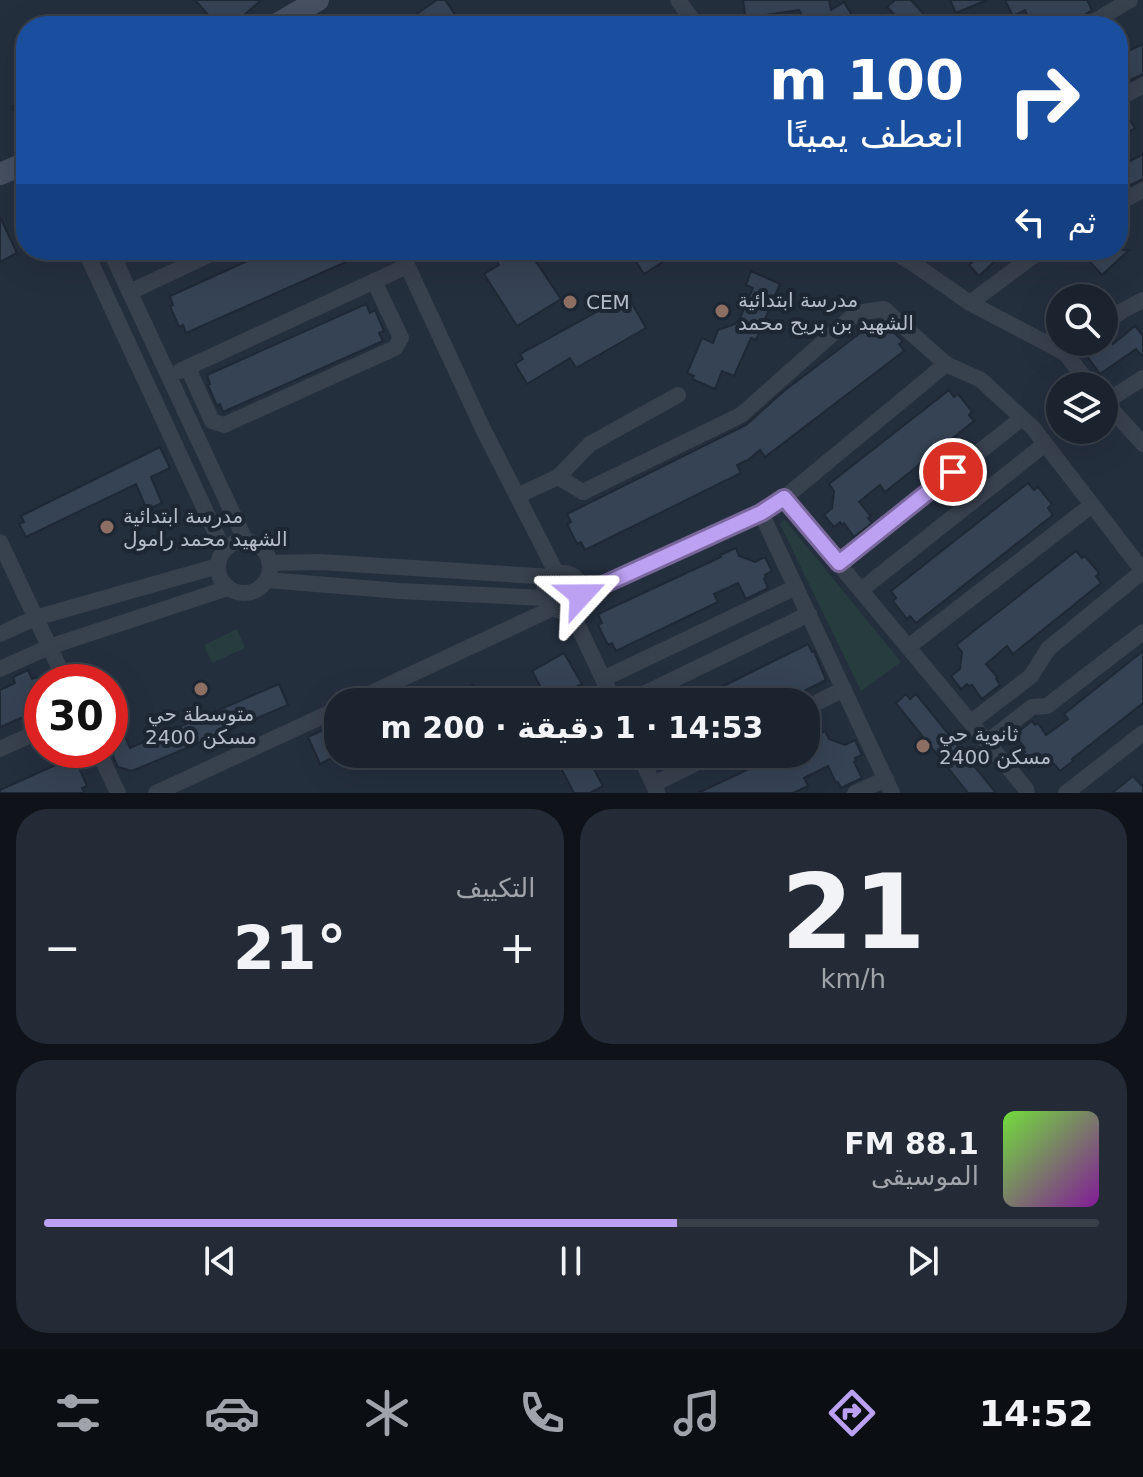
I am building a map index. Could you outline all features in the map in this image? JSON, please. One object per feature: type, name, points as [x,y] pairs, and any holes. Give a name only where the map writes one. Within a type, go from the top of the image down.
[{"type":"street","points":[[1104,16],[1130,0]]},
{"type":"street","points":[[0,634],[35,618],[221,558],[230,545],[246,542],[261,548],[267,554],[270,572],[267,580],[254,592],[228,588],[222,582],[221,558],[89,260]]},
{"type":"street","points":[[115,260],[246,542]]},
{"type":"street","points":[[130,292],[198,260]]},
{"type":"street","points":[[169,377],[374,281],[401,260]]},
{"type":"street","points":[[405,260],[555,575]]},
{"type":"street","points":[[910,260],[970,303],[1046,343]]},
{"type":"street","points":[[970,303],[1027,260]]},
{"type":"street","points":[[188,368],[212,421],[224,425],[395,348],[401,338],[374,281]]},
{"type":"street","points":[[1118,314],[1143,300]]},
{"type":"street","points":[[558,477],[583,492],[741,415],[856,313],[884,309],[946,364],[981,380],[1033,428],[1143,571],[1048,649],[1031,676],[971,722]]},
{"type":"street","points":[[1067,356],[1080,372]]},
{"type":"street","points":[[581,595],[761,513],[784,498],[946,364]]},
{"type":"street","points":[[1118,393],[1143,378]]},
{"type":"street","points":[[517,496],[558,477],[590,444],[678,395]]},
{"type":"street","points":[[1118,416],[1143,444]]},
{"type":"street","points":[[839,563],[1022,418]]},
{"type":"street","points":[[861,590],[1045,444]]},
{"type":"street","points":[[784,498],[1027,793]]},
{"type":"street","points":[[908,647],[1092,505]]},
{"type":"street","points":[[761,513],[889,786],[855,793]]},
{"type":"street","points":[[1,548],[57,664]]},
{"type":"street","points":[[267,580],[575,606],[581,595],[576,577],[564,573],[555,575],[320,562],[269,563]]},
{"type":"street","points":[[555,575],[545,587],[607,688]]},
{"type":"street","points":[[603,679],[796,587]]},
{"type":"street","points":[[0,669],[49,647],[228,588]]},
{"type":"street","points":[[381,688],[556,605]]},
{"type":"street","points":[[656,688],[809,614]]},
{"type":"street","points":[[987,742],[1032,707],[1047,706],[1143,632]]},
{"type":"street","points":[[1017,686],[1032,707]]},
{"type":"street","points":[[820,701],[844,689]]},
{"type":"street","points":[[156,793],[324,715]]},
{"type":"street","points":[[1066,793],[1143,733]]},
{"type":"street","points":[[0,749],[24,738]]},
{"type":"street","points":[[106,768],[118,793]]},
{"type":"street","points":[[646,768],[656,789],[691,768]]},
{"type":"green space","points":[[783,520],[901,662],[861,691],[780,524]]},
{"type":"green space","points":[[237,629],[245,648],[212,663],[204,645]]},
{"type":"building","points":[[195,0],[261,0],[243,16],[209,16]]},
{"type":"building","points":[[437,0],[445,0],[456,16],[414,16]]},
{"type":"building","points":[[743,0],[829,0],[831,10],[844,2],[852,16],[803,16],[799,10],[745,16]]},
{"type":"building","points":[[895,0],[911,0],[925,16],[896,16],[887,7]]},
{"type":"building","points":[[950,0],[987,0],[956,13]]},
{"type":"building","points":[[1005,0],[1087,0],[1092,10],[1083,16],[1028,16],[1025,10],[1013,16]]},
{"type":"building","points":[[1143,44],[1143,74],[1128,81],[1128,51]]},
{"type":"building","points":[[1128,117],[1135,128],[1128,133]]},
{"type":"building","points":[[1143,154],[1143,179],[1128,186],[1128,162]]},
{"type":"building","points":[[0,217],[16,254],[0,262]]},
{"type":"building","points":[[250,260],[346,262],[186,333],[183,325],[179,327],[170,306],[173,305],[170,296]]},
{"type":"building","points":[[496,260],[535,260],[561,299],[517,326],[484,274],[499,265]]},
{"type":"building","points":[[635,260],[666,260],[644,274]]},
{"type":"building","points":[[975,260],[996,260],[979,276],[969,265]]},
{"type":"building","points":[[1088,260],[1118,260],[1102,275]]},
{"type":"building","points":[[751,271],[780,284],[756,340],[751,338],[734,376],[722,371],[715,389],[692,379],[694,376],[687,373],[702,338],[713,343],[718,330],[738,323],[753,288],[746,285]]},
{"type":"building","points":[[627,295],[646,328],[576,368],[570,358],[527,384],[515,364],[523,359],[520,354]]},
{"type":"building","points":[[366,304],[370,313],[375,310],[384,331],[379,333],[383,341],[223,412],[220,404],[217,406],[207,375]]},
{"type":"building","points":[[876,321],[881,321],[903,341],[899,344],[904,351],[765,457],[760,450],[737,465],[741,473],[585,550],[581,542],[577,544],[567,524],[571,522],[567,514],[746,425],[784,391]]},
{"type":"building","points":[[1135,326],[1143,336],[1143,357],[1136,349],[1099,372],[1087,356],[1118,356],[1118,340]]},
{"type":"building","points":[[949,390],[954,397],[958,394],[972,412],[969,415],[974,421],[885,492],[880,485],[859,502],[871,516],[868,518],[872,523],[854,537],[844,523],[842,525],[840,522],[834,527],[824,515],[832,508],[834,491],[829,484]]},
{"type":"building","points":[[160,447],[170,468],[151,477],[162,503],[147,510],[136,484],[26,537],[19,524],[24,522],[21,516]]},
{"type":"building","points":[[1028,483],[1034,490],[1038,487],[1052,504],[1048,508],[1053,515],[916,623],[910,616],[907,619],[893,601],[896,598],[891,591]]},
{"type":"building","points":[[736,548],[739,556],[755,562],[765,557],[772,571],[764,579],[768,588],[746,599],[738,583],[714,594],[718,602],[616,651],[612,643],[608,645],[598,625],[602,623],[598,614]]},
{"type":"building","points":[[1076,551],[1082,558],[1085,556],[1099,573],[1096,576],[1101,583],[1013,654],[1007,646],[986,664],[1000,685],[982,699],[972,685],[967,684],[961,689],[951,676],[960,669],[962,652],[956,645]]},
{"type":"building","points":[[808,644],[826,680],[810,688],[719,688]]},
{"type":"building","points":[[1143,651],[1143,703],[1060,771],[1054,764],[1037,762],[1029,770],[1019,757],[1025,748],[1014,735],[1032,721],[1035,725],[1038,723],[1046,735],[1068,719],[1064,714]]},
{"type":"building","points":[[564,653],[582,684],[575,688],[541,688],[532,671]]},
{"type":"building","points":[[24,672],[24,717],[0,727],[0,690],[15,683],[13,677]]},
{"type":"building","points":[[279,684],[288,705],[132,771],[122,768],[128,768],[128,743],[130,748]]},
{"type":"building","points":[[906,694],[910,699],[916,694],[996,793],[968,793],[896,703]]},
{"type":"building","points":[[324,729],[324,762],[320,764],[308,737]]},
{"type":"building","points":[[825,731],[829,739],[845,745],[855,740],[862,755],[854,762],[862,778],[841,788],[828,766],[804,778],[808,786],[793,793],[698,793],[751,768],[820,768],[820,733]]},
{"type":"building","points":[[49,768],[79,768],[87,786],[82,788],[84,793],[0,793],[0,790]]},
{"type":"building","points":[[593,768],[603,786],[590,793],[574,793],[562,770]]},
{"type":"building","points":[[1133,776],[1143,787],[1143,793],[1112,793]]},
{"type":"place","name":"CEM","points":[[570,302]]},
{"type":"place","name":"مدرسة ابتدائية الشهيد بن بريح محمد","points":[[722,311]]},
{"type":"place","name":"مدرسة ابتدائية الشهيد محمد رامول","points":[[107,527]]},
{"type":"place","name":"متوسطة حي 2400 مسكن","points":[[201,689]]},
{"type":"place","name":"ثانوية حي 2400 مسكن","points":[[923,746]]},
{"type":"route","points":[[581,595],[761,513],[784,498],[839,563],[953,472]]}]
